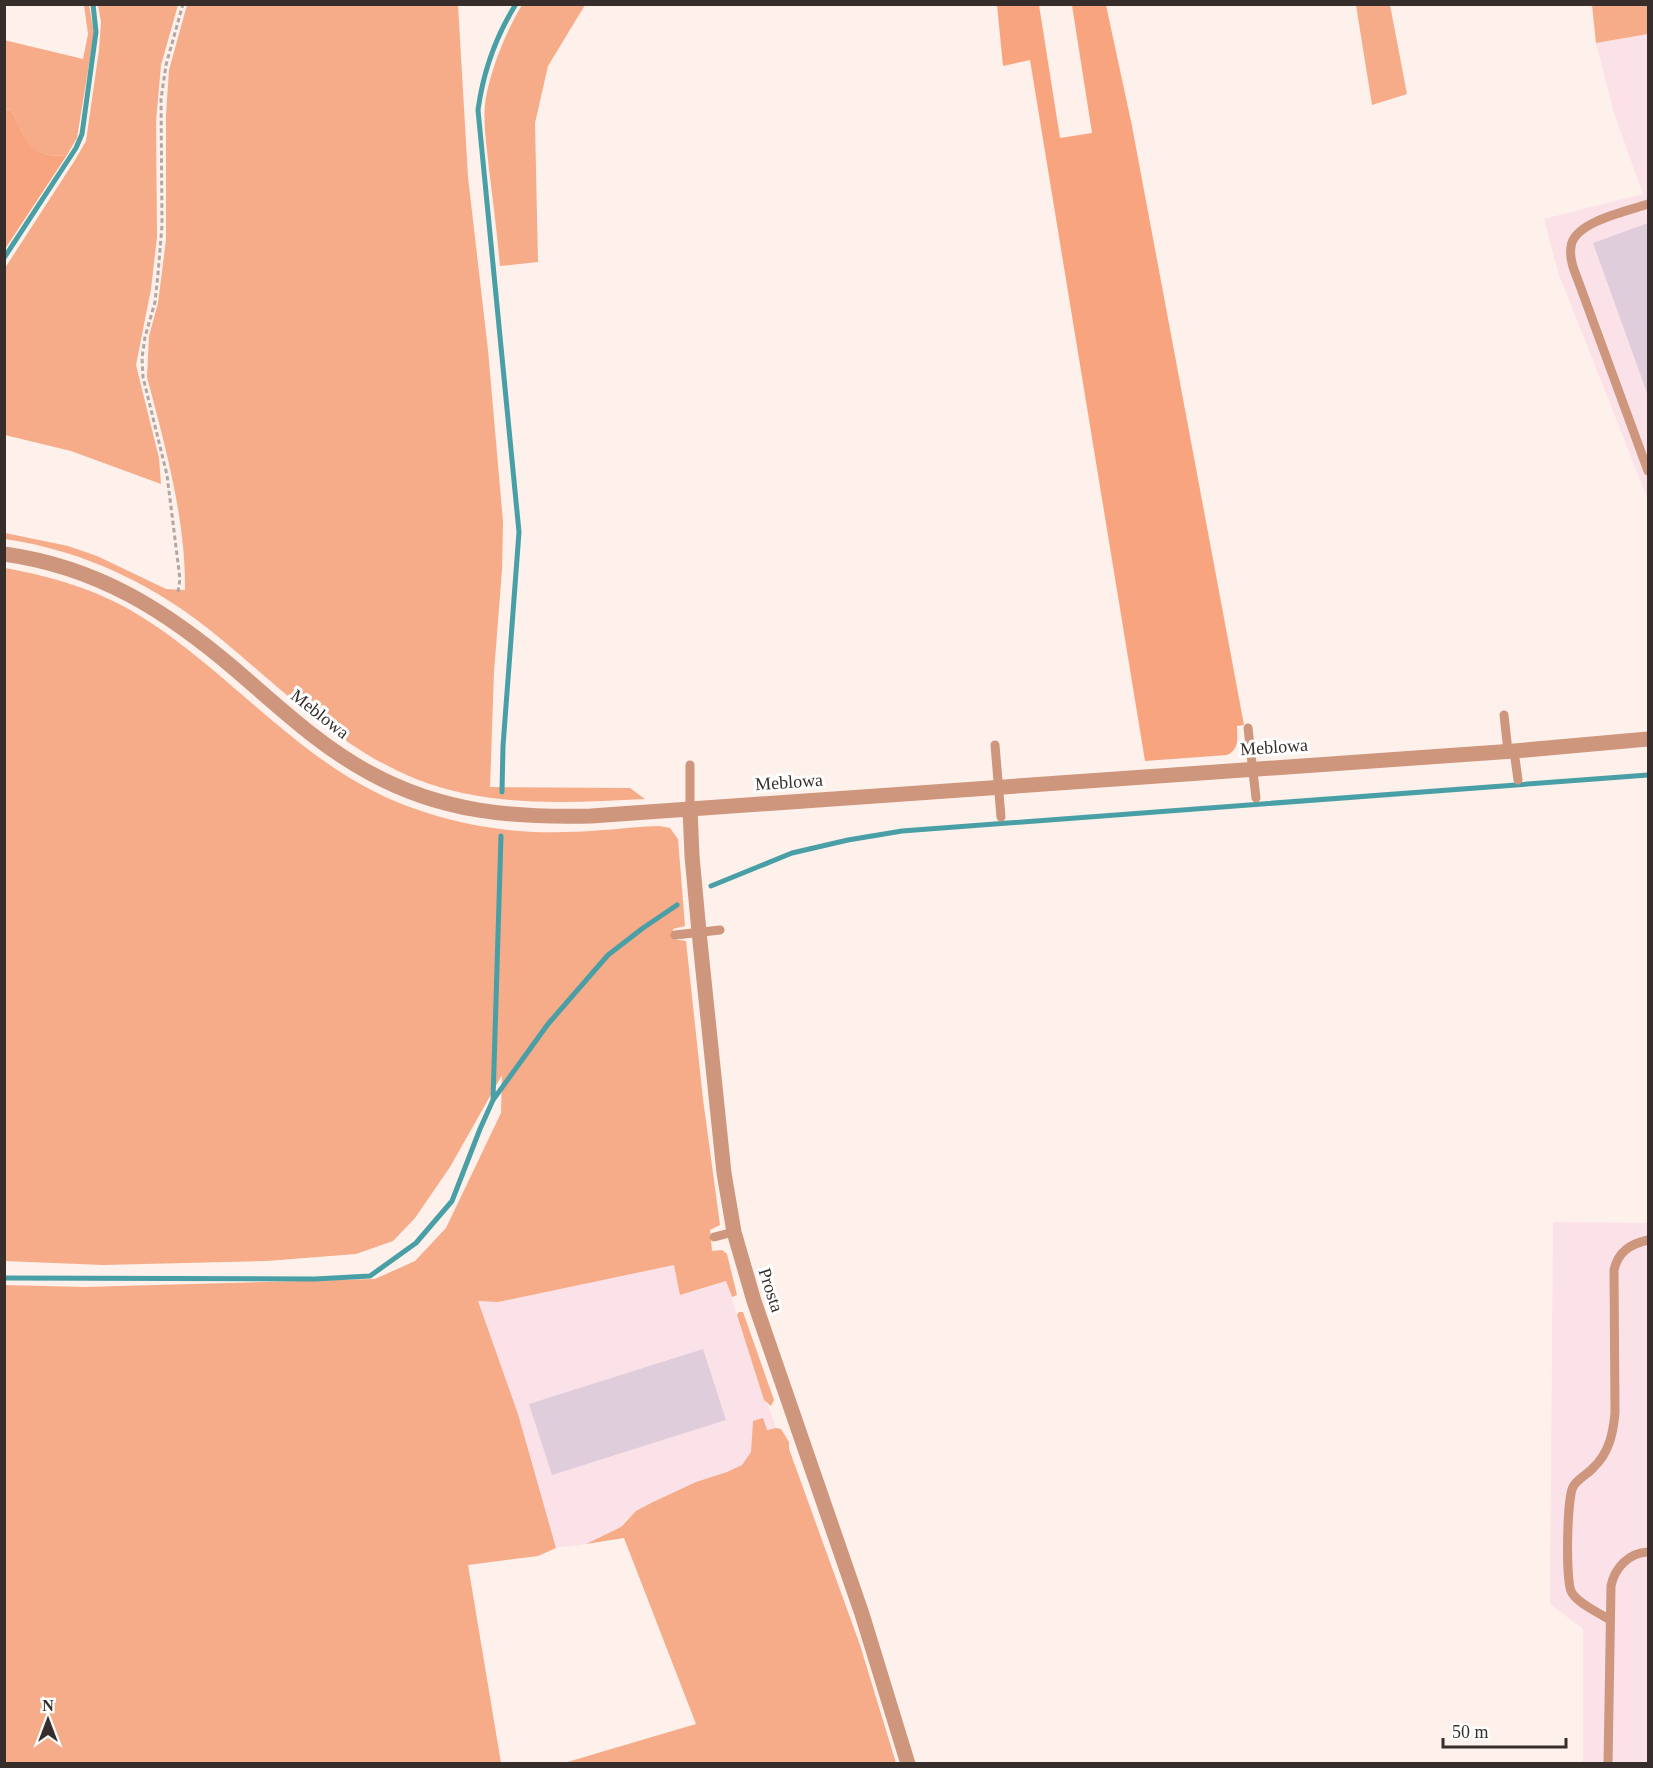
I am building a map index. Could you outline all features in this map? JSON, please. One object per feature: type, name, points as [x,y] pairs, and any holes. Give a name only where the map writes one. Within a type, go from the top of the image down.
[{"type":"street","name":"Meblowa","points":[[4,554],[52,563],[91,576],[147,603],[202,642],[323,743],[371,774],[418,795],[468,809],[518,816],[591,816],[1510,751],[1648,739]]},
{"type":"street","name":"Prosta","points":[[690,809],[699,932],[724,1173],[734,1232],[760,1320],[862,1614],[909,1764]]},
{"type":"lane","points":[[1648,204],[1585,226],[1572,242],[1570,255],[1648,471]]},
{"type":"lane","points":[[1504,715],[1518,780]]},
{"type":"lane","points":[[1248,728],[1256,798]]},
{"type":"lane","points":[[995,745],[1001,817]]},
{"type":"lane","points":[[690,765],[690,809]]},
{"type":"lane","points":[[675,935],[720,930]]},
{"type":"lane","points":[[714,1237],[734,1232]]},
{"type":"lane","points":[[1610,1620],[1583,1603],[1570,1588],[1567,1573],[1570,1497],[1574,1484],[1594,1468],[1606,1452],[1612,1435],[1615,1413],[1614,1270],[1616,1259],[1622,1251],[1648,1240]]},
{"type":"lane","points":[[1608,1764],[1611,1586],[1616,1572],[1632,1556],[1648,1552]]},
{"type":"path","points":[[178,592],[180,571],[167,475],[143,377],[142,357],[155,302],[162,225],[161,99],[166,65],[183,4]]},
{"type":"shaded area","points":[[84,5],[89,5],[94,33],[77,138],[67,155],[44,154],[31,146],[11,110],[5,109],[4,40],[83,59],[88,34]]},
{"type":"shaded area","points":[[98,5],[178,5],[161,65],[156,122],[157,237],[151,289],[136,365],[159,458],[161,484],[71,451],[5,435],[5,268],[86,141],[99,50],[101,22]]},
{"type":"shaded area","points":[[187,5],[458,5],[468,177],[488,350],[503,522],[490,787],[630,788],[645,799],[558,802],[501,799],[472,795],[416,779],[388,766],[337,735],[197,620],[146,587],[64,552],[5,539],[5,533],[68,546],[97,556],[166,589],[185,590],[178,510],[147,377],[149,336],[158,303],[166,240],[166,115],[169,70]]},
{"type":"shaded area","points":[[522,5],[585,5],[548,66],[535,123],[538,262],[500,266],[484,120],[485,104],[499,53]]},
{"type":"shaded area","points":[[997,5],[1039,5],[1060,138],[1092,133],[1072,5],[1106,5],[1132,126],[1244,725],[1237,726],[1236,746],[1227,755],[1145,761],[1030,60],[1003,66]]},
{"type":"shaded area","points":[[1356,5],[1390,5],[1407,94],[1372,105]]},
{"type":"shaded area","points":[[1592,5],[1648,5],[1648,34],[1596,43]]},
{"type":"shaded area","points":[[1648,34],[1648,500],[1558,272],[1544,219],[1643,194],[1614,113],[1596,43]]},
{"type":"shaded area","points":[[5,109],[11,110],[26,138],[37,150],[44,154],[67,155],[5,249]]},
{"type":"shaded area","points":[[5,568],[79,587],[132,611],[209,666],[296,740],[326,762],[358,783],[392,800],[455,821],[498,829],[564,832],[659,826],[670,828],[678,839],[685,926],[673,929],[673,939],[686,941],[703,1099],[720,1225],[710,1230],[712,1251],[722,1250],[727,1254],[737,1295],[732,1297],[726,1281],[680,1295],[674,1265],[498,1302],[478,1301],[518,1414],[556,1548],[538,1556],[468,1565],[501,1763],[5,1763],[4,1285],[84,1287],[375,1279],[415,1261],[446,1228],[501,1113],[502,1075],[450,1167],[415,1218],[393,1241],[356,1254],[266,1261],[103,1265],[5,1261]]},
{"type":"shaded area","points":[[1553,1222],[1648,1223],[1648,1763],[1583,1763],[1583,1629],[1550,1604]]},
{"type":"shaded area","points":[[674,1265],[681,1295],[726,1281],[764,1400],[776,1428],[767,1430],[753,1421],[751,1452],[742,1465],[696,1482],[653,1502],[627,1518],[621,1527],[586,1544],[556,1548],[518,1414],[477,1301],[498,1302]]},
{"type":"shaded area","points":[[743,1312],[774,1400],[771,1406],[764,1400],[737,1315]]},
{"type":"shaded area","points":[[763,1418],[767,1430],[781,1429],[789,1442],[789,1449],[860,1645],[896,1763],[564,1763],[696,1724],[624,1538],[586,1544],[621,1527],[636,1511],[653,1502],[696,1482],[742,1465],[751,1452],[753,1421]]},
{"type":"building","points":[[1648,223],[1648,393],[1647,393],[1593,243]]},
{"type":"building","points":[[703,1349],[726,1420],[552,1475],[529,1404]]},
{"type":"waterway","points":[[4,258],[76,148],[82,134],[96,32],[93,4]]},
{"type":"waterway","points":[[502,792],[503,746],[519,532],[478,110],[491,55],[516,4]]},
{"type":"waterway","points":[[711,886],[792,853],[902,831],[1648,775]]},
{"type":"waterway","points":[[493,1100],[501,836]]},
{"type":"waterway","points":[[4,1278],[315,1279],[370,1276],[416,1243],[452,1201],[493,1100],[548,1024],[608,955],[677,905]]}]
